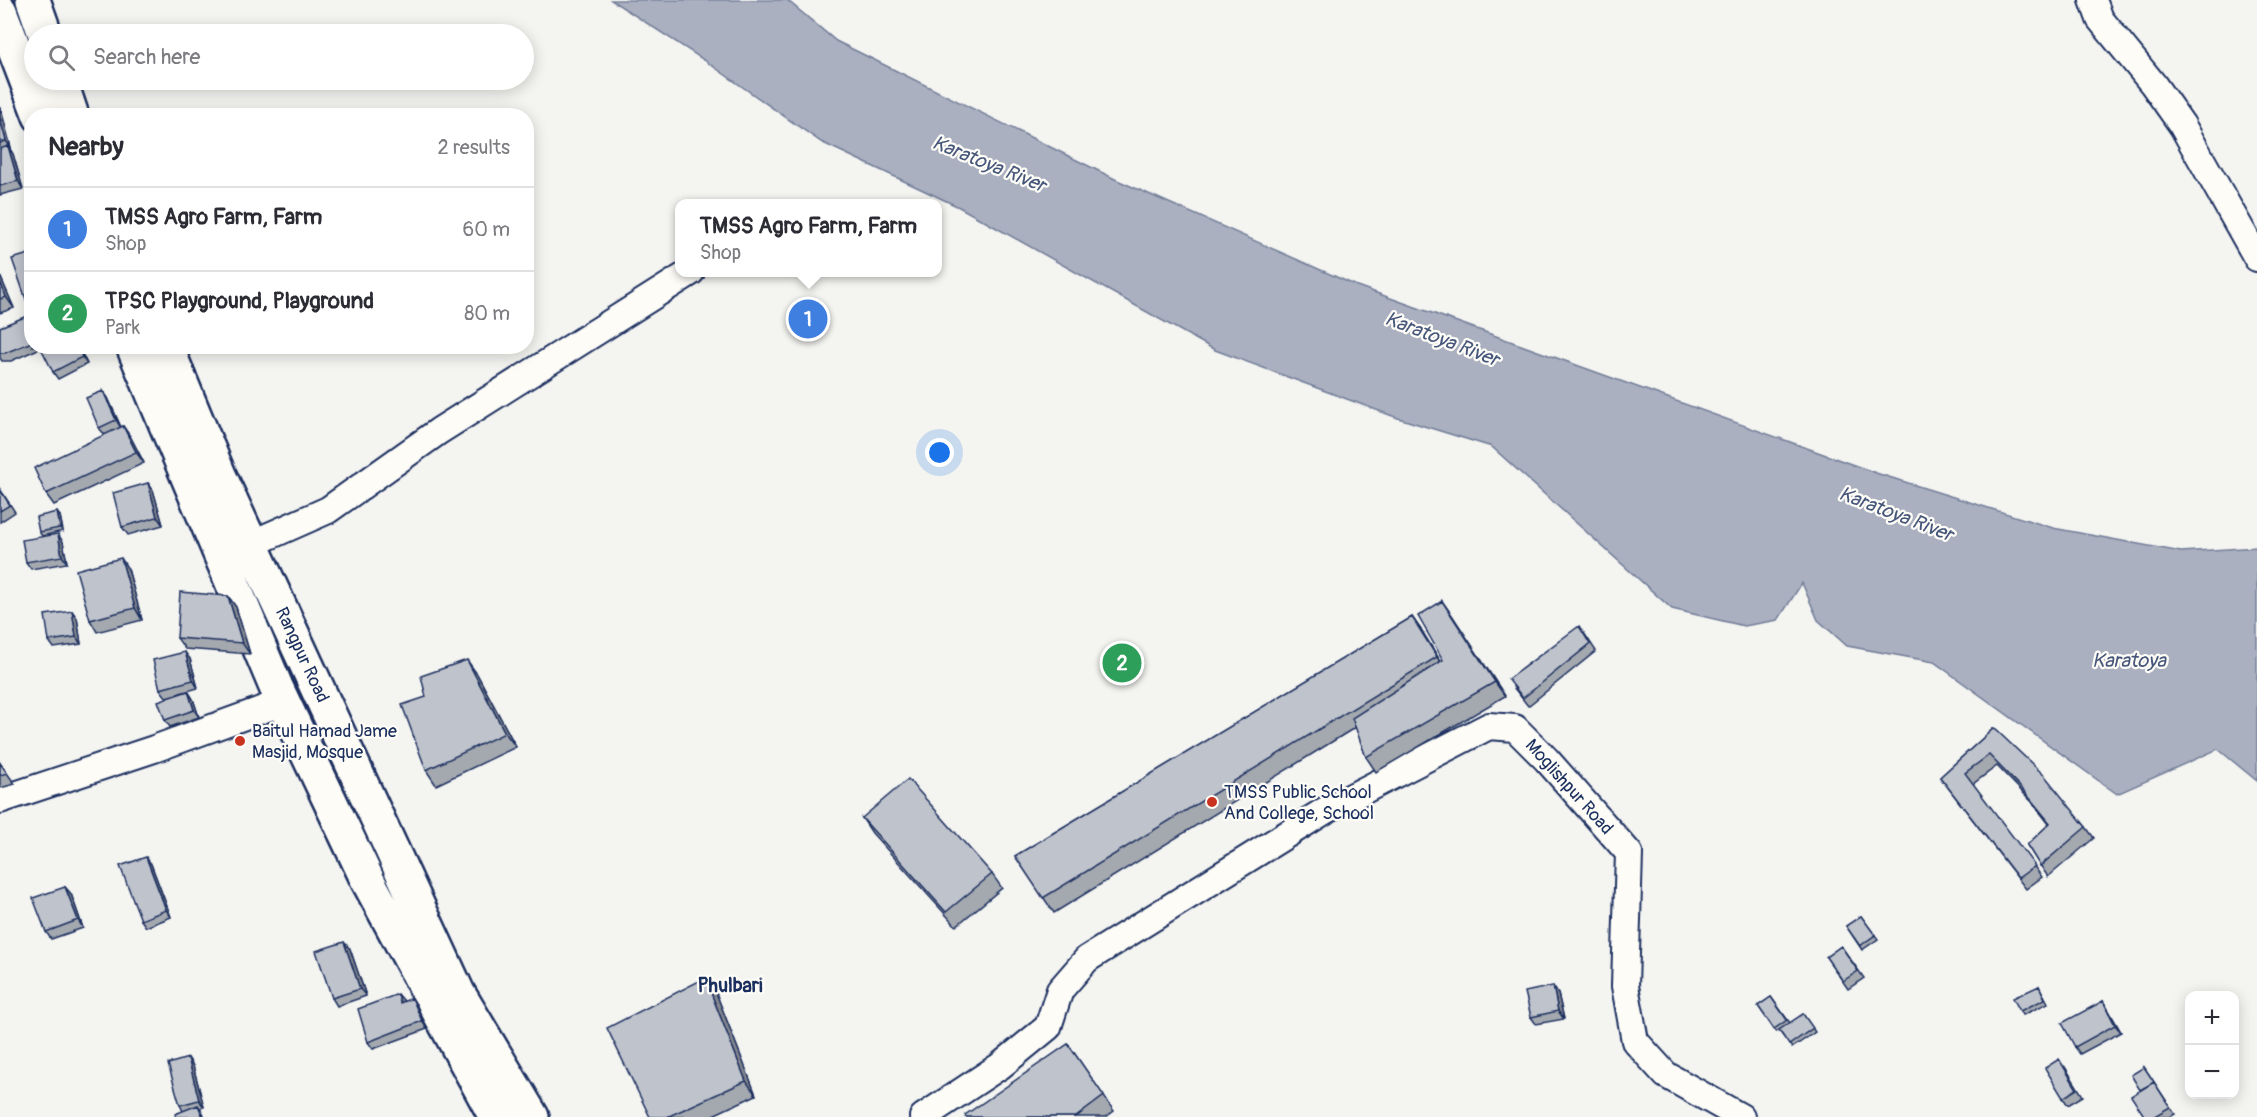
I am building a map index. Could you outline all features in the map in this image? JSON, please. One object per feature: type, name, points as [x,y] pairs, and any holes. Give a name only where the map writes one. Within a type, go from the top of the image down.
[{"type":"highway","points":[[33,0],[41,24]]},
{"type":"highway","points":[[0,11],[24,74]]},
{"type":"highway","points":[[30,90],[37,108]]},
{"type":"highway","points":[[63,90],[69,108]]},
{"type":"highway","name":"Rangpur Road","points":[[136,354],[283,702],[368,881],[496,1117]]},
{"type":"highway","name":"Rangpur Road","points":[[169,354],[250,544],[458,993],[532,1117]]},
{"type":"street","points":[[2093,0],[2100,19],[2153,84],[2182,125],[2257,258]]},
{"type":"street","points":[[250,544],[328,510],[439,431],[685,277]]},
{"type":"street","points":[[0,800],[154,749],[283,702]]},
{"type":"street","name":"Moglishpur Road","points":[[923,1117],[1000,1066],[1048,1027],[1059,990],[1087,959],[1326,810],[1489,726],[1515,729],[1547,760],[1629,853],[1625,986],[1635,1041],[1666,1075],[1741,1117]]},
{"type":"water","name":"Karatoya","points":[[611,0],[787,0],[836,41],[1117,180],[1357,286],[1876,473],[2053,528],[2181,552],[2257,547],[2257,781],[2218,749],[2117,794],[1934,662],[1847,646],[1818,620],[1802,583],[1778,620],[1744,626],[1672,609],[1492,447],[1398,418],[1215,350],[959,207],[821,142],[704,60]]},
{"type":"building","points":[[0,118],[6,141],[0,143]]},
{"type":"building","points":[[8,146],[18,181],[0,186],[0,149]]},
{"type":"building","points":[[24,255],[24,294],[12,259]]},
{"type":"building","points":[[0,282],[6,297],[0,299]]},
{"type":"building","points":[[24,317],[24,345],[0,353],[0,327]]},
{"type":"building","points":[[44,354],[81,354],[82,357],[53,372]]},
{"type":"building","points":[[103,391],[116,420],[99,428],[86,398]]},
{"type":"building","points":[[123,426],[136,452],[46,494],[34,468]]},
{"type":"building","points":[[148,483],[157,517],[122,527],[113,493]]},
{"type":"building","points":[[0,490],[10,505],[0,511]]},
{"type":"building","points":[[57,512],[60,528],[39,532],[36,517]]},
{"type":"building","points":[[58,534],[62,556],[26,562],[22,540]]},
{"type":"building","points":[[121,558],[135,608],[90,620],[76,570]]},
{"type":"building","points":[[180,592],[228,596],[242,643],[177,638]]},
{"type":"building","points":[[1442,601],[1495,682],[1366,757],[1352,718],[1443,660],[1418,616]]},
{"type":"building","points":[[72,611],[76,637],[49,641],[45,615]]},
{"type":"building","points":[[1412,617],[1437,657],[1043,898],[1015,856]]},
{"type":"building","points":[[1579,626],[1590,644],[1523,698],[1508,679]]},
{"type":"building","points":[[185,652],[193,680],[160,689],[153,660]]},
{"type":"building","points":[[467,660],[505,733],[426,770],[402,705],[426,697],[421,676]]},
{"type":"building","points":[[188,691],[194,710],[165,720],[158,701]]},
{"type":"building","points":[[1994,728],[2045,776],[2086,827],[2040,866],[2027,845],[2050,823],[2024,791],[1989,755],[1965,773],[2035,866],[2018,878],[1940,777]]},
{"type":"building","points":[[0,763],[7,773],[0,775]]},
{"type":"building","points":[[908,779],[992,874],[946,912],[862,818]]},
{"type":"building","points":[[146,857],[166,910],[141,920],[120,866]]},
{"type":"building","points":[[65,887],[78,920],[46,932],[33,898]]},
{"type":"building","points":[[1861,916],[1875,935],[1860,946],[1846,926]]},
{"type":"building","points":[[344,942],[360,989],[332,998],[316,951]]},
{"type":"building","points":[[1841,946],[1858,971],[1843,981],[1826,957]]},
{"type":"building","points":[[705,978],[746,1081],[667,1117],[650,1117],[607,1028]]},
{"type":"building","points":[[1553,986],[1558,1011],[1531,1017],[1525,992]]},
{"type":"building","points":[[2039,986],[2045,999],[2020,1011],[2013,998]]},
{"type":"building","points":[[398,994],[400,1003],[412,998],[422,1021],[368,1042],[358,1009]]},
{"type":"building","points":[[1771,997],[1787,1020],[1774,1029],[1758,1006]]},
{"type":"building","points":[[2103,1001],[2115,1025],[2075,1047],[2062,1023]]},
{"type":"building","points":[[1803,1014],[1813,1028],[1789,1045],[1779,1030]]},
{"type":"building","points":[[1068,1044],[1104,1096],[1076,1117],[966,1117],[965,1115]]},
{"type":"building","points":[[188,1058],[199,1100],[180,1105],[168,1064]]},
{"type":"building","points":[[2059,1059],[2077,1089],[2063,1098],[2045,1068]]},
{"type":"building","points":[[2144,1067],[2154,1082],[2140,1090],[2131,1075]]},
{"type":"building","points":[[2154,1082],[2170,1107],[2153,1117],[2145,1117],[2131,1096]]},
{"type":"building","points":[[198,1105],[203,1117],[176,1117],[175,1114]]},
{"type":"place","name":"TMSS Agro Farm, Farm","points":[[808,319]]},
{"type":"place","name":"TPSC Playground, Playground","points":[[1122,663]]},
{"type":"place","name":"Baitul Hamad Jame Masjid, Mosque","points":[[240,741]]},
{"type":"place","name":"TMSS Public School And College, School","points":[[1212,802]]},
{"type":"district","name":"Phulbari","points":[[730,985]]},
{"type":"water label","name":"Karatoya River","points":[[989,164]]},
{"type":"water label","name":"Karatoya River","points":[[1442,339]]},
{"type":"water label","name":"Karatoya River","points":[[1896,514]]}]
